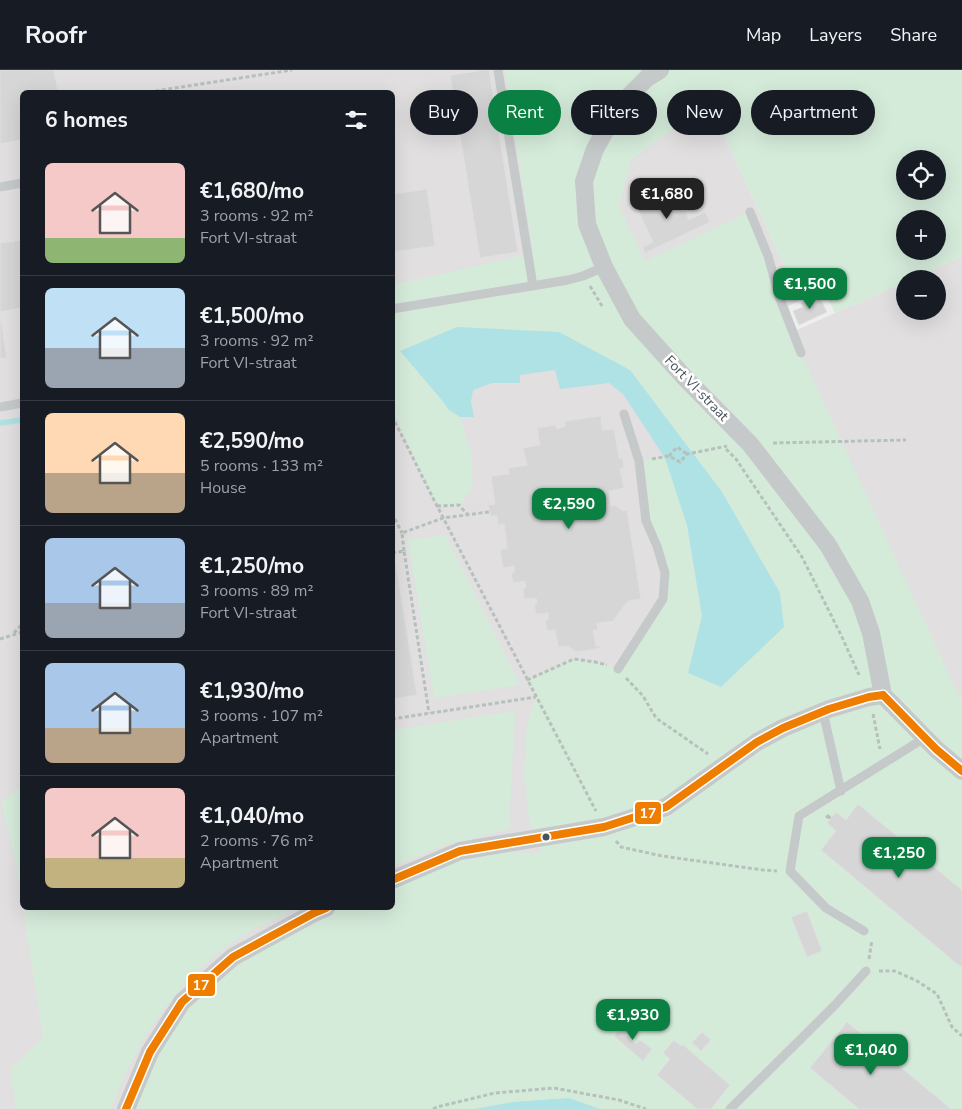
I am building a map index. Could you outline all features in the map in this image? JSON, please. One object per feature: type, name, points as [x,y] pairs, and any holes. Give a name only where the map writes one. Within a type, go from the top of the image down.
[{"type":"street","name":"Fort VI-straat","points":[[650,73],[618,106],[595,150],[584,181],[587,224],[604,267],[632,318],[686,379],[750,444],[828,545],[860,601],[871,633],[876,696]]},
{"type":"street","points":[[395,879],[460,851],[604,827],[666,808],[757,742],[783,728],[823,712],[876,696],[926,737],[936,749],[962,771]]},
{"type":"street","points":[[126,1109],[150,1052],[182,1002],[233,957],[321,910]]},
{"type":"lane","points":[[498,70],[533,286]]},
{"type":"lane","points":[[0,187],[20,183]]},
{"type":"lane","points":[[750,212],[768,256],[780,300],[801,353]]},
{"type":"lane","points":[[395,309],[568,280],[604,267]]},
{"type":"lane","points":[[0,407],[20,402]]},
{"type":"lane","points":[[618,669],[663,598],[666,573],[646,521],[639,460],[624,414]]},
{"type":"lane","points":[[823,712],[841,791]]},
{"type":"lane","points":[[864,931],[826,908],[790,872],[799,816],[926,737]]},
{"type":"lane","points":[[730,1109],[835,1005],[866,971]]},
{"type":"path","points":[[161,90],[292,70]]},
{"type":"path","points":[[583,276],[604,309]]},
{"type":"path","points":[[395,422],[604,827],[621,847],[662,856],[790,872]]},
{"type":"path","points":[[717,440],[736,459],[802,556],[842,637],[876,696],[883,765]]},
{"type":"path","points":[[639,460],[669,456],[680,462],[687,454],[724,446],[750,444],[906,440]]},
{"type":"path","points":[[669,456],[677,447],[687,454]]},
{"type":"path","points":[[437,506],[459,505],[467,514]]},
{"type":"path","points":[[402,533],[443,518],[489,512]]},
{"type":"path","points":[[395,519],[402,533],[429,713]]},
{"type":"path","points":[[395,552],[404,551]]},
{"type":"path","points":[[13,634],[20,626]]},
{"type":"path","points":[[0,639],[20,632]]},
{"type":"path","points":[[527,680],[574,659],[595,662],[618,669],[643,696],[656,718],[710,756],[719,768]]},
{"type":"path","points":[[395,719],[536,697]]},
{"type":"path","points":[[864,931],[872,941],[866,971],[895,971],[917,981],[937,994],[952,1027],[962,1036]]},
{"type":"path","points":[[433,1109],[438,1106],[495,1093],[554,1088],[619,1100],[646,1109]]},
{"type":"shaded area","points":[[0,70],[782,70],[741,90],[667,90],[667,135],[724,135],[800,300],[787,307],[797,330],[896,286],[896,320],[946,320],[946,270],[932,270],[962,256],[962,1109],[0,1109]]},
{"type":"green space","points":[[505,70],[962,70],[962,256],[932,270],[896,270],[896,286],[835,313],[824,290],[800,300],[724,135],[741,135],[741,90],[667,90],[667,134],[631,160],[619,206],[645,261],[750,212],[801,353],[962,703],[962,1109],[600,1109],[569,1098],[513,1102],[475,1109],[126,1109],[150,1052],[233,957],[322,910],[395,910],[395,879],[460,851],[542,853],[530,824],[524,776],[527,724],[536,697],[527,680],[574,659],[595,662],[618,669],[663,599],[665,573],[646,521],[639,461],[665,458],[687,525],[702,616],[688,673],[780,593],[722,492],[630,370],[401,351],[449,410],[460,417],[472,456],[472,489],[459,505],[437,506],[395,415],[395,285],[533,253],[515,135],[561,135],[561,90],[508,90]]},
{"type":"green space","points":[[445,535],[520,685],[434,698],[408,540]]},
{"type":"green space","points":[[515,711],[509,829],[442,846],[395,865],[395,730]]},
{"type":"green space","points":[[20,788],[20,891],[17,869],[2,802]]},
{"type":"green space","points":[[23,910],[294,910],[237,939],[191,977],[157,1019],[137,1050],[126,1071],[111,1109],[16,1109],[10,1069],[43,1037]]},
{"type":"water","points":[[457,327],[559,332],[630,370],[722,492],[780,593],[784,627],[721,687],[688,673],[702,616],[687,525],[665,458],[623,394],[609,383],[560,389],[555,370],[520,375],[520,383],[492,383],[473,390],[471,402],[474,417],[460,417],[449,410],[400,351]]},
{"type":"water","points":[[569,1098],[600,1109],[475,1109],[513,1102]]},
{"type":"building","points":[[0,70],[54,70],[58,90],[20,90],[20,140],[0,144]]},
{"type":"building","points":[[489,70],[492,90],[488,90],[488,135],[499,135],[518,252],[480,258],[460,135],[478,135],[478,90],[452,90],[450,75]]},
{"type":"building","points":[[679,181],[686,196],[678,200],[671,185]]},
{"type":"building","points":[[427,189],[435,246],[395,252],[395,194]]},
{"type":"building","points":[[672,189],[682,211],[685,211],[689,220],[705,212],[710,222],[645,253],[643,247],[653,242],[636,206]]},
{"type":"building","points":[[20,240],[20,308],[0,312],[0,243]]},
{"type":"building","points":[[818,295],[827,312],[799,325],[793,311],[803,307],[801,303]]},
{"type":"building","points":[[0,312],[7,358],[0,359]]},
{"type":"building","points":[[601,416],[602,430],[614,429],[619,458],[623,458],[624,468],[620,469],[624,488],[609,491],[611,506],[615,505],[623,511],[627,510],[641,599],[628,601],[613,621],[597,623],[598,630],[593,630],[596,647],[600,646],[601,648],[576,652],[567,646],[558,647],[555,630],[547,631],[545,620],[548,620],[548,613],[536,614],[534,604],[537,604],[536,598],[524,599],[523,588],[526,588],[525,581],[513,583],[511,573],[514,572],[514,566],[503,568],[500,550],[507,548],[504,524],[498,525],[497,516],[490,516],[488,505],[495,504],[491,476],[509,474],[508,468],[527,465],[523,448],[540,445],[537,428],[555,425],[557,429],[565,426],[565,421]]},
{"type":"building","points":[[395,565],[417,695],[395,699]]},
{"type":"building","points":[[858,804],[962,890],[962,968],[821,850],[836,831],[827,823],[836,812],[846,820]]},
{"type":"building","points":[[807,911],[822,951],[807,957],[791,917]]},
{"type":"building","points":[[630,1017],[636,1022],[625,1035],[636,1044],[640,1040],[652,1049],[643,1061],[614,1036]]},
{"type":"building","points":[[847,1022],[951,1109],[859,1109],[810,1068]]},
{"type":"building","points":[[702,1032],[711,1040],[701,1051],[692,1043]]},
{"type":"building","points":[[674,1040],[681,1046],[682,1044],[730,1085],[711,1109],[697,1109],[657,1075],[670,1059],[663,1053]]},
{"type":"waterway","points":[[0,423],[20,420]]},
{"type":"transit line","name":"17","points":[[883,695],[936,749],[962,771]]},
{"type":"transit line","name":"17","points":[[395,879],[460,851],[604,827],[666,807],[757,742],[783,728],[829,709],[869,697],[883,695]]},
{"type":"transit line","name":"17","points":[[126,1109],[150,1052],[182,1002],[233,957],[321,910]]}]
